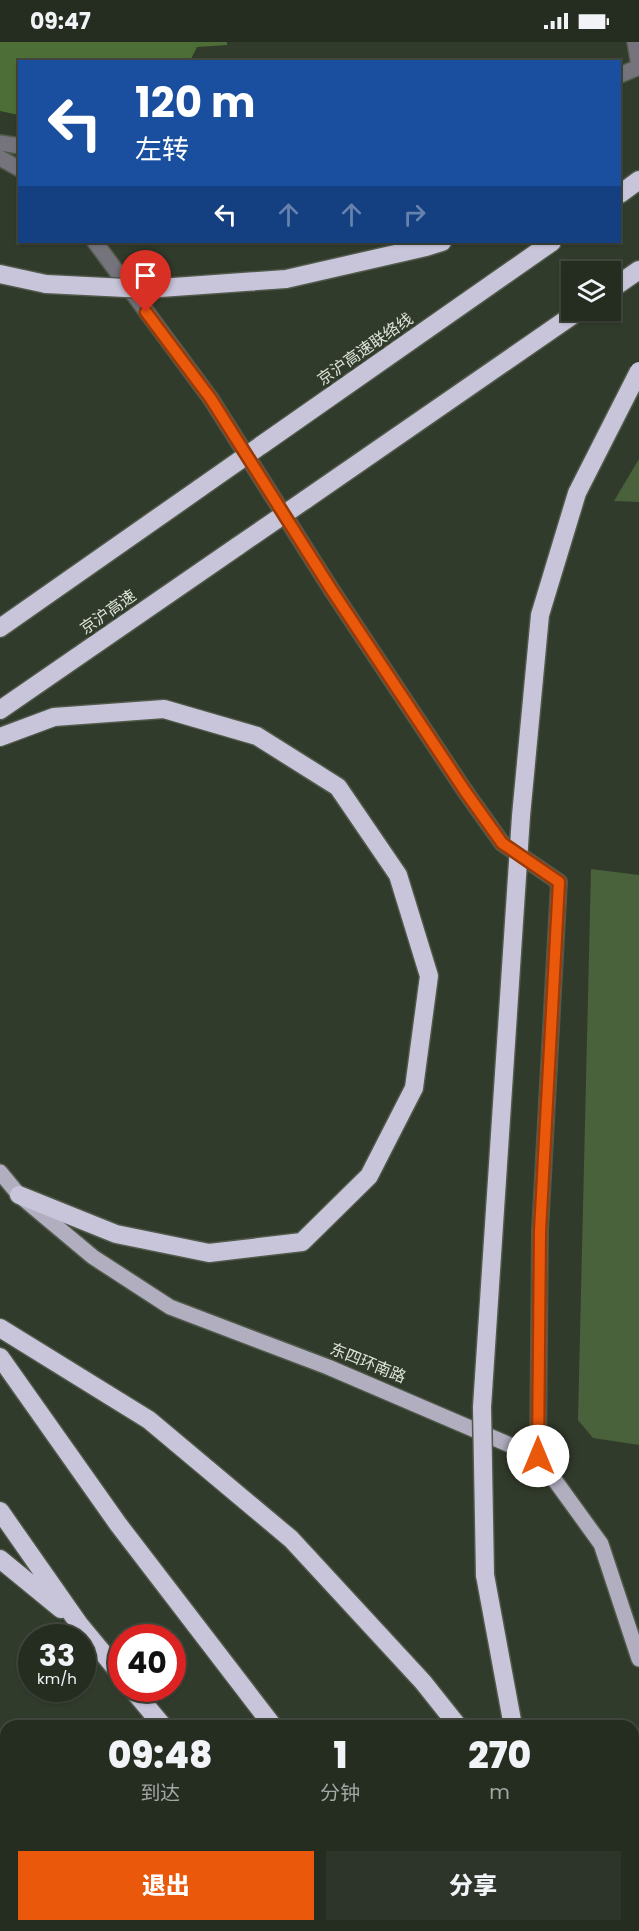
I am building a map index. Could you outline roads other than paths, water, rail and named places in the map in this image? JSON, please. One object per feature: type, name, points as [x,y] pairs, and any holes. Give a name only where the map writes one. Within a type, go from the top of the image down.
[{"type":"highway","points":[[621,180],[639,173]]},
{"type":"highway","points":[[621,193],[639,180]]},
{"type":"highway","points":[[0,274],[46,284],[146,289],[286,279],[439,243]]},
{"type":"highway","name":"京沪高速联络线","points":[[0,628],[551,243]]},
{"type":"highway","points":[[621,282],[639,270]]},
{"type":"highway","name":"京沪高速","points":[[0,710],[564,321]]},
{"type":"highway","points":[[512,1720],[485,1575],[482,1407],[521,816],[540,615],[577,493],[639,371]]},
{"type":"highway","points":[[0,737],[54,717],[164,709],[257,736],[338,787],[398,875],[429,976],[414,1088],[369,1176],[302,1242],[209,1253],[116,1234],[19,1195]]},
{"type":"highway","points":[[0,1328],[149,1420],[291,1539],[423,1682],[453,1720]]},
{"type":"highway","points":[[0,1357],[118,1524],[268,1720]]},
{"type":"highway","points":[[0,1511],[79,1624]]},
{"type":"highway","points":[[0,1559],[79,1624]]},
{"type":"highway","points":[[96,1645],[108,1659]]},
{"type":"highway","points":[[143,1702],[158,1720]]},
{"type":"main road","name":"东四环南路","points":[[0,1172],[19,1195],[93,1257],[170,1307],[340,1372],[538,1456]]},
{"type":"main road","points":[[538,1456],[601,1544],[639,1659]]},
{"type":"street","points":[[621,75],[639,66],[635,42]]},
{"type":"street","points":[[0,143],[18,146]]},
{"type":"street","points":[[0,158],[18,168]]},
{"type":"street","points":[[96,243],[211,399],[331,589],[502,843],[559,882],[540,1231],[538,1456]]}]
